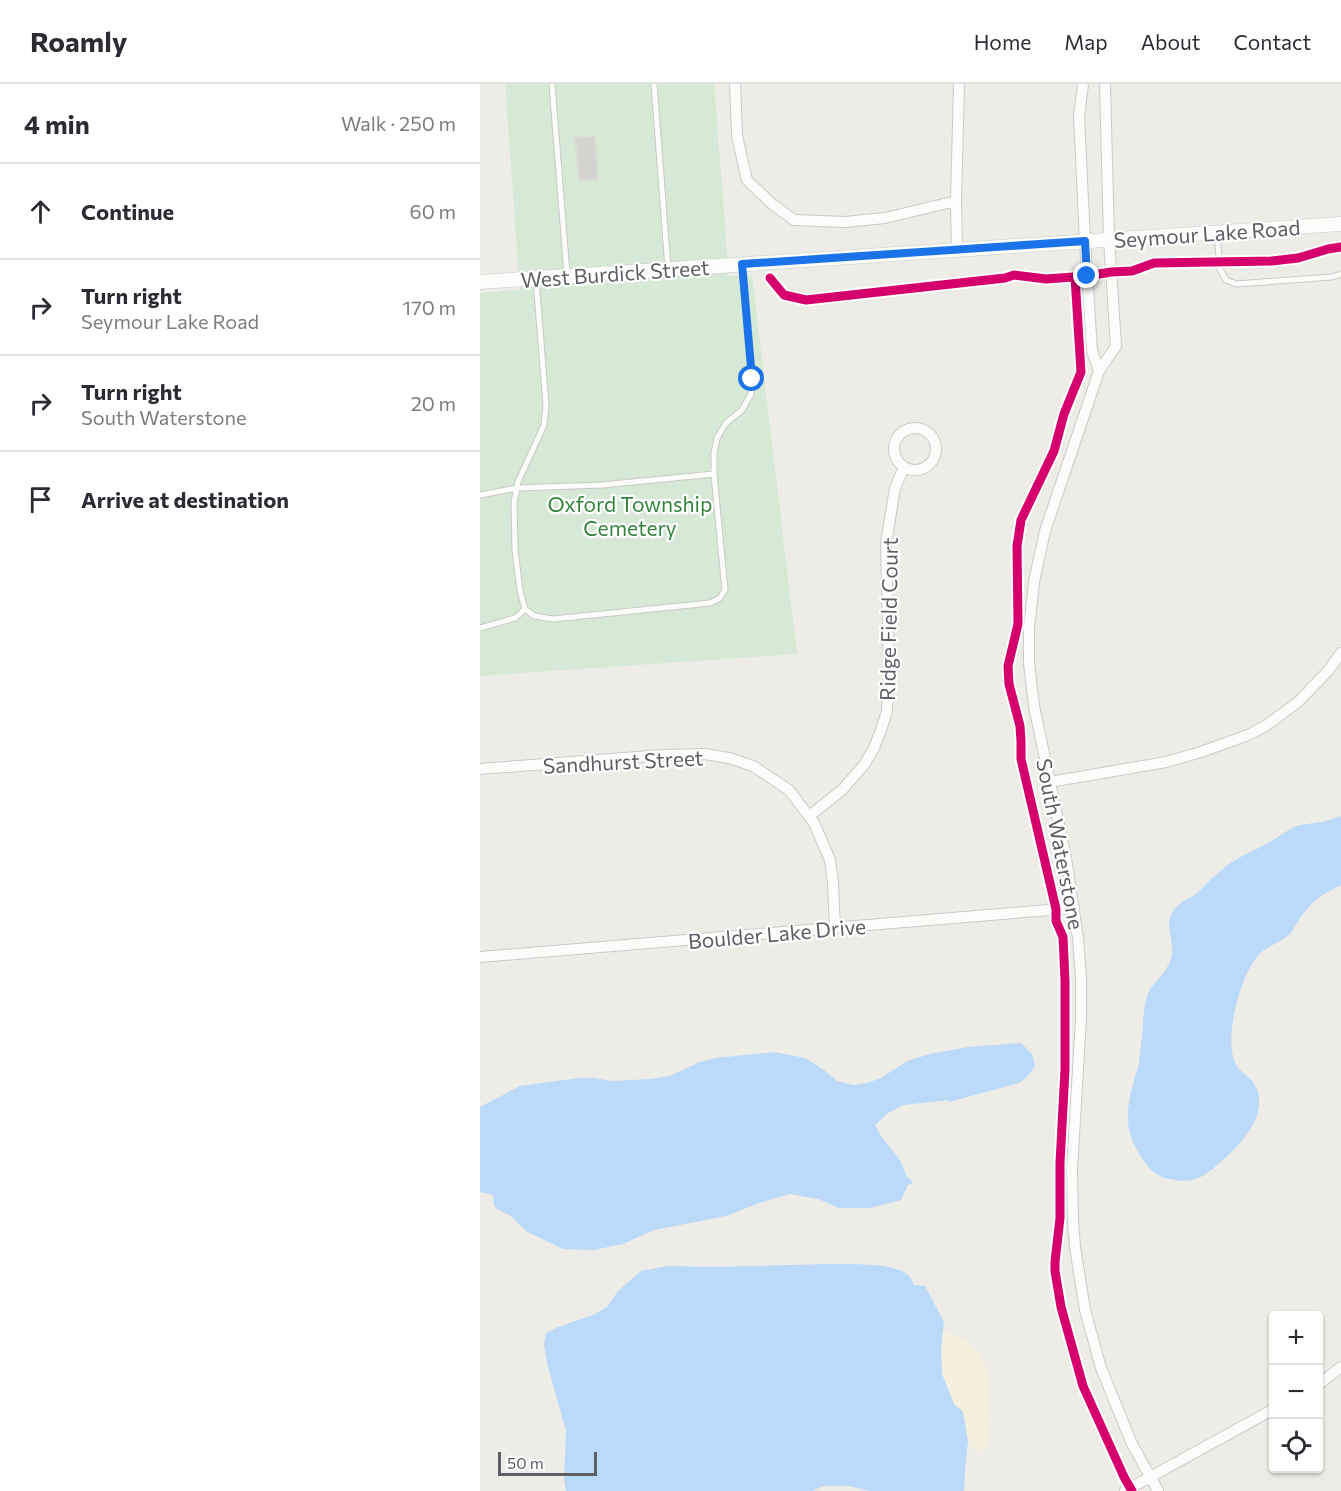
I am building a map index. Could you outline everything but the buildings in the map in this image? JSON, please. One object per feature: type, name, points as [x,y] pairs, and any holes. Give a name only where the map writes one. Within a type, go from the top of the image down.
[{"type":"street","points":[[735,84],[737,136],[747,180],[771,203],[794,220],[845,222],[875,219],[956,201]]},
{"type":"street","points":[[957,250],[959,84]]},
{"type":"street","points":[[1083,84],[1079,117],[1085,241],[1092,351],[1099,371]]},
{"type":"street","name":"South Waterstone","points":[[1105,84],[1109,239],[1116,346],[1099,371],[1045,531],[1034,582],[1029,628],[1029,663],[1034,706],[1066,858],[1078,938],[1081,1019],[1072,1169],[1075,1247],[1086,1310],[1101,1368],[1132,1444],[1158,1491]]},
{"type":"street","name":"Seymour Lake Road","points":[[747,264],[1341,224]]},
{"type":"street","name":"West Burdick Street","points":[[480,282],[747,264]]},
{"type":"street","points":[[915,427],[922,428],[933,437],[936,443],[934,457],[925,468],[911,470],[904,467],[895,457],[893,450],[897,436],[902,431],[915,427]]},
{"type":"street","name":"Ridge Field Court","points":[[809,816],[841,790],[864,765],[874,748],[887,711],[889,672],[886,543],[895,488],[904,467]]},
{"type":"street","points":[[1050,782],[1166,762],[1248,735],[1267,725],[1298,702],[1328,671],[1341,653]]},
{"type":"street","name":"Sandhurst Street","points":[[480,770],[664,755],[705,754],[729,758],[753,766],[789,790],[814,823],[830,860],[835,927]]},
{"type":"street","name":"Boulder Lake Drive","points":[[480,957],[1074,908]]},
{"type":"street","points":[[1323,1382],[1341,1367]]},
{"type":"street","points":[[1125,1491],[1269,1412]]},
{"type":"lane","points":[[552,84],[567,276]]},
{"type":"lane","points":[[654,84],[668,270]]},
{"type":"lane","points":[[1217,232],[1220,269],[1226,280],[1236,284],[1332,277],[1341,274]]},
{"type":"lane","points":[[536,279],[546,405],[544,425],[518,482],[514,503],[514,550],[525,609],[534,616],[553,619],[710,603],[720,598],[725,590],[714,453],[717,438],[726,423],[742,410],[751,394],[747,264]]},
{"type":"lane","points":[[480,495],[517,488],[602,485],[714,474]]},
{"type":"lane","points":[[480,628],[515,618],[525,609]]},
{"type":"green space","name":"Oxford Township Cemetery","points":[[505,84],[714,84],[729,276],[752,275],[797,654],[480,676],[480,293],[520,290]]},
{"type":"sand","points":[[943,1332],[958,1336],[971,1344],[981,1356],[987,1370],[989,1438],[987,1446],[976,1452],[968,1441],[963,1412],[954,1404],[942,1374]]},
{"type":"water","points":[[1341,816],[1341,885],[1327,892],[1309,907],[1290,934],[1260,953],[1251,966],[1240,992],[1231,1036],[1232,1049],[1236,1064],[1254,1084],[1259,1097],[1254,1123],[1236,1147],[1204,1175],[1185,1181],[1161,1176],[1149,1167],[1136,1148],[1129,1129],[1128,1111],[1139,1063],[1147,997],[1171,958],[1169,924],[1172,913],[1179,904],[1196,894],[1216,874],[1237,859],[1297,826]]},
{"type":"water","points":[[1021,1043],[1032,1054],[1035,1066],[1019,1083],[949,1102],[948,1100],[904,1105],[888,1113],[875,1125],[900,1160],[907,1177],[911,1179],[912,1184],[908,1185],[901,1200],[870,1208],[839,1208],[818,1199],[790,1194],[726,1216],[654,1230],[623,1244],[594,1250],[563,1249],[526,1231],[511,1216],[497,1209],[491,1194],[480,1192],[480,1107],[520,1086],[579,1078],[612,1081],[651,1079],[670,1076],[700,1062],[716,1058],[775,1052],[805,1058],[837,1081],[853,1085],[881,1078],[907,1061],[930,1054],[968,1047]]},
{"type":"water","points":[[828,1264],[894,1268],[909,1276],[914,1285],[925,1286],[944,1322],[941,1348],[942,1374],[954,1404],[963,1412],[968,1441],[964,1491],[870,1491],[849,1486],[824,1486],[812,1491],[566,1491],[564,1479],[566,1431],[547,1363],[544,1344],[546,1333],[593,1315],[607,1307],[618,1291],[641,1271],[668,1266]]},
{"type":"cycle path","points":[[770,278],[784,295],[806,300],[1005,278],[1014,275],[1046,279],[1087,276],[1132,271],[1154,263],[1272,261],[1298,258],[1341,247]]},
{"type":"cycle path","points":[[1075,277],[1081,372],[1064,414],[1054,451],[1021,520],[1017,546],[1018,624],[1008,666],[1009,684],[1020,726],[1021,759],[1056,909],[1056,921],[1063,937],[1065,1069],[1060,1163],[1060,1218],[1055,1271],[1061,1307],[1083,1386],[1132,1491]]},
{"type":"route","points":[[752,379],[742,264],[1085,241],[1087,276]]}]
